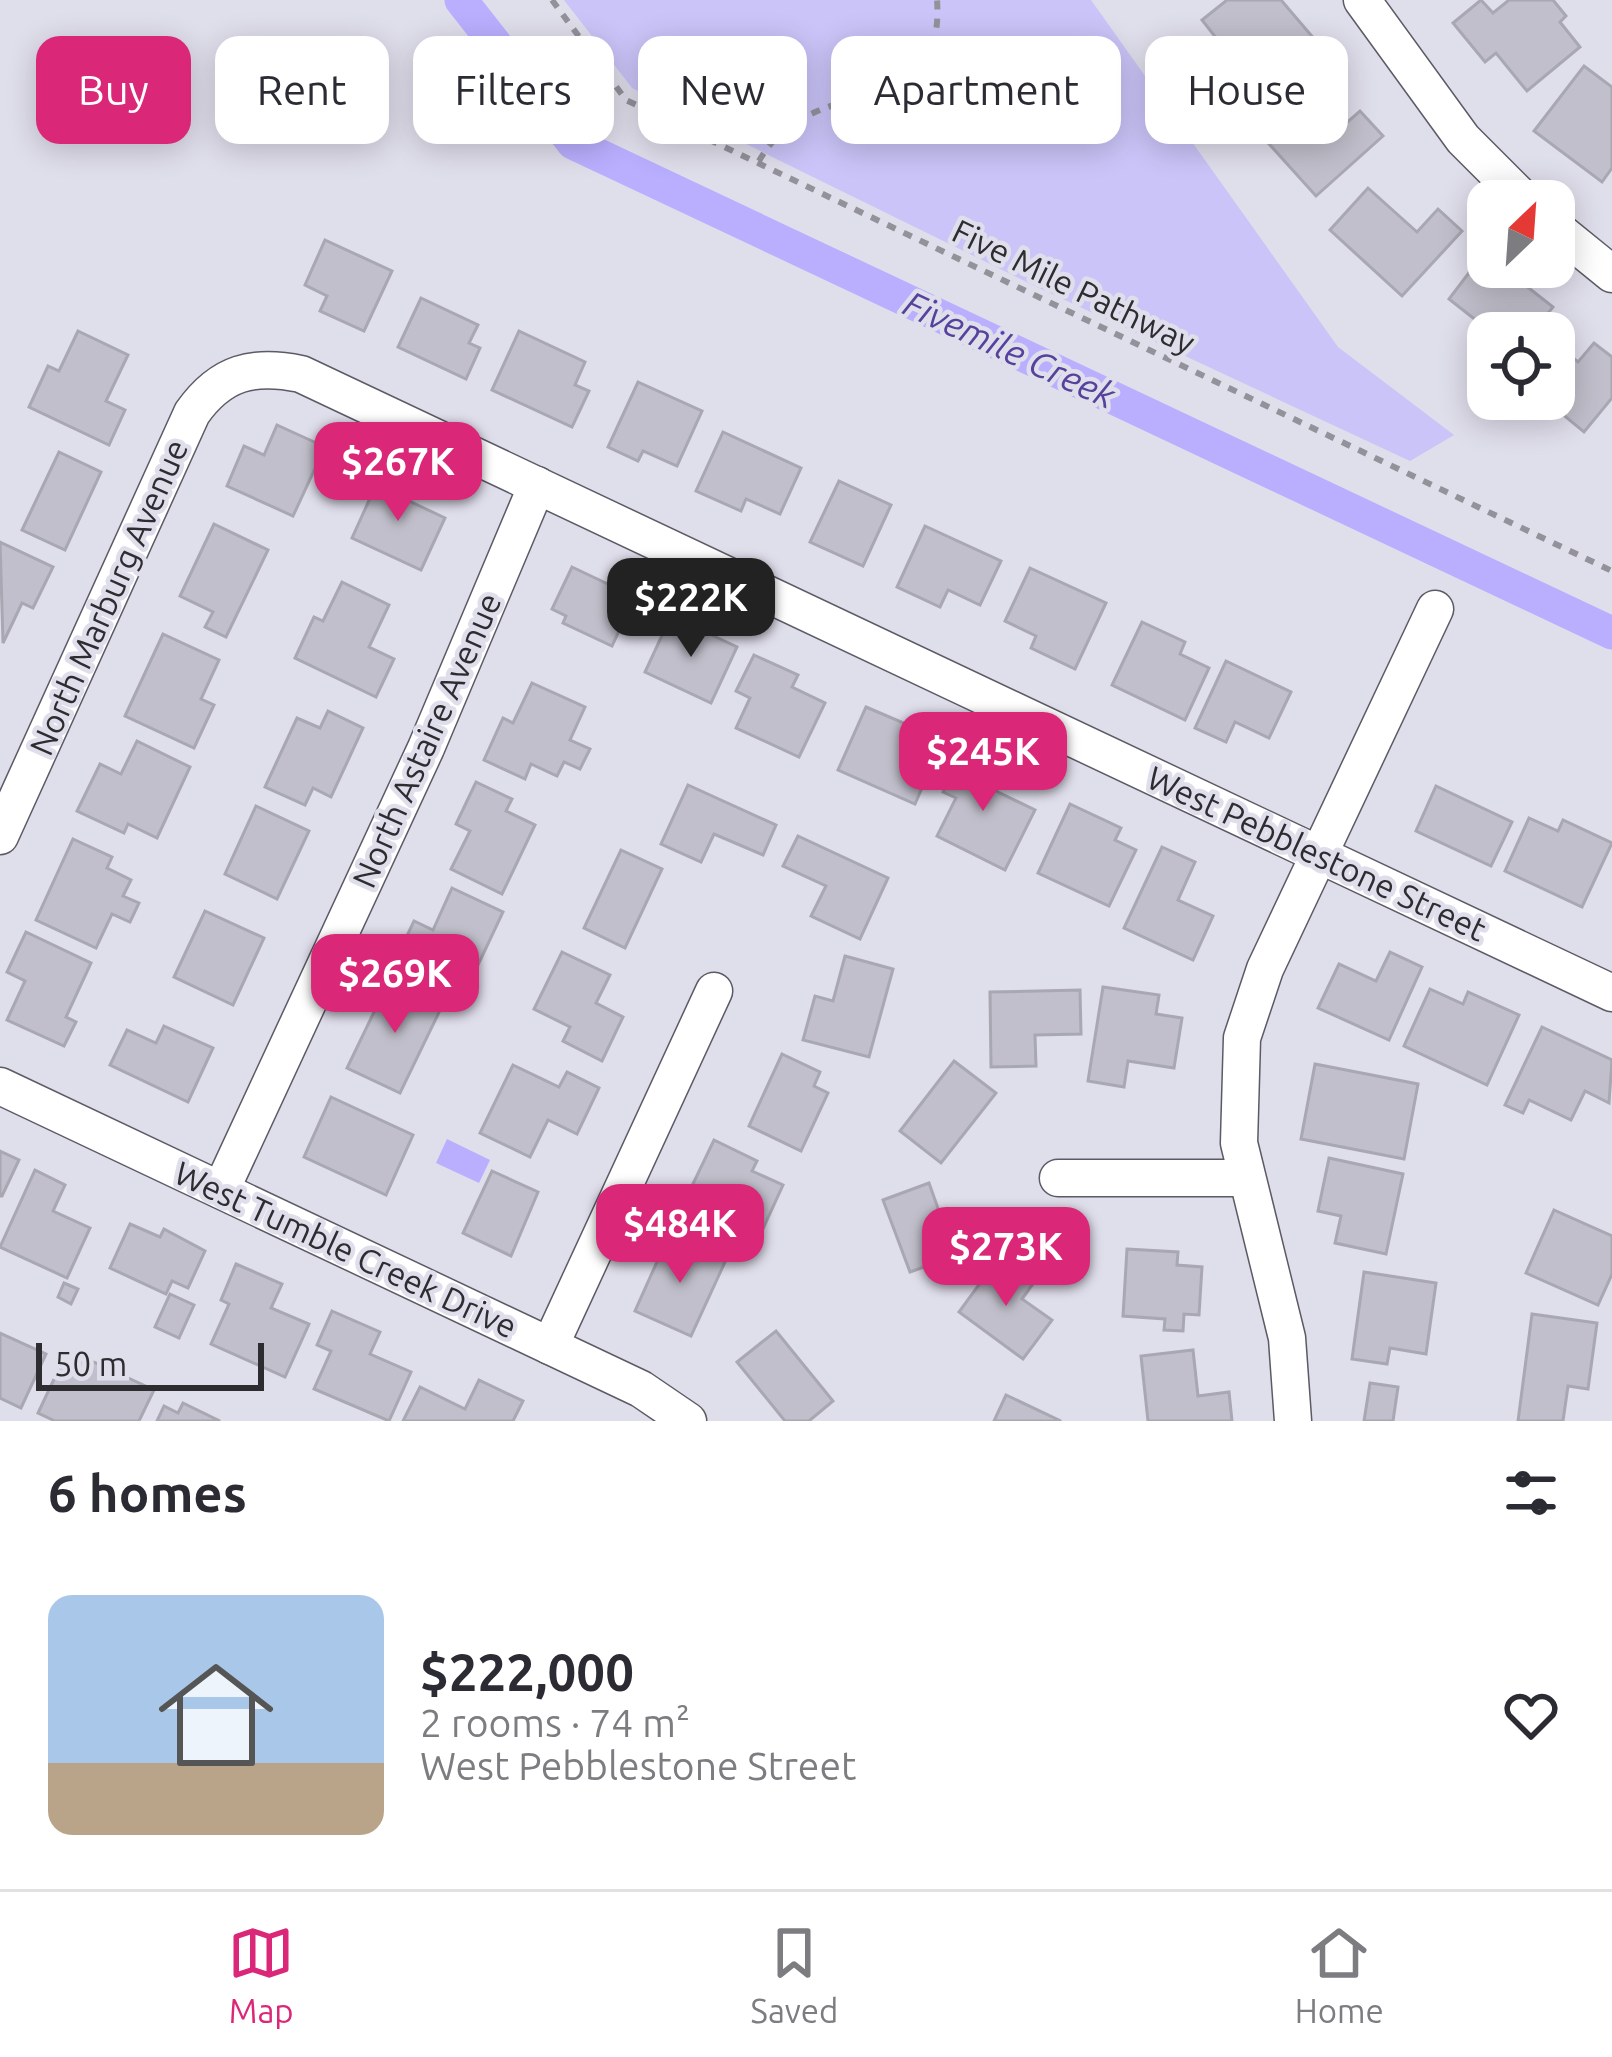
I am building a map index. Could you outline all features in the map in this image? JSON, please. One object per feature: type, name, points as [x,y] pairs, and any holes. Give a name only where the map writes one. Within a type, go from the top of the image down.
[{"type":"street","points":[[1362,0],[1463,139],[1504,180]]},
{"type":"street","points":[[1575,244],[1612,274]]},
{"type":"street","name":"West Pebblestone Street","points":[[235,374],[267,367],[301,374],[1612,992]]},
{"type":"street","name":"North Marburg Avenue","points":[[0,836],[192,413],[208,390],[235,374]]},
{"type":"street","name":"North Astaire Avenue","points":[[221,1190],[426,748],[537,485]]},
{"type":"street","points":[[1293,1421],[1287,1338],[1246,1178],[1236,1108],[1242,1038],[1265,969],[1435,609]]},
{"type":"street","points":[[550,1346],[714,992]]},
{"type":"street","name":"West Tumble Creek Drive","points":[[0,1086],[641,1388],[688,1421]]},
{"type":"street","points":[[1058,1178],[1246,1178]]},
{"type":"path","name":"Five Mile Pathway","points":[[552,0],[626,100],[1612,571]]},
{"type":"path","points":[[759,162],[786,124],[806,112],[906,81],[935,41],[938,0]]},
{"type":"shaded area","points":[[564,0],[1091,0],[1117,36],[831,36],[831,144],[1121,144],[1121,42],[1145,76],[1145,144],[1194,144],[1338,347],[1454,435],[1410,461],[1037,287],[746,144],[807,144],[807,36],[638,36],[638,91],[614,65],[614,36],[592,36]]},
{"type":"shaded area","points":[[447,1139],[490,1160],[479,1183],[436,1163]]},
{"type":"building","points":[[1227,0],[1281,0],[1312,36],[1215,36],[1202,20]]},
{"type":"building","points":[[1481,0],[1493,13],[1509,0],[1553,0],[1566,16],[1560,22],[1580,47],[1527,91],[1496,53],[1485,62],[1453,23]]},
{"type":"building","points":[[1584,66],[1612,87],[1612,168],[1602,182],[1534,131]]},
{"type":"building","points":[[1360,111],[1383,136],[1316,196],[1269,144],[1348,144],[1348,122]]},
{"type":"building","points":[[1368,188],[1417,232],[1438,209],[1462,231],[1402,296],[1330,230]]},
{"type":"building","points":[[325,240],[392,271],[364,331],[320,311],[327,296],[305,285]]},
{"type":"building","points":[[1467,275],[1467,288],[1529,288],[1553,307],[1549,312],[1467,313],[1449,299]]},
{"type":"building","points":[[421,298],[478,325],[469,343],[480,348],[466,379],[398,347]]},
{"type":"building","points":[[78,331],[128,355],[106,401],[125,410],[109,445],[29,407],[48,366],[59,371]]},
{"type":"building","points":[[519,331],[585,362],[575,385],[589,391],[572,427],[492,390]]},
{"type":"building","points":[[1594,343],[1612,357],[1612,398],[1584,432],[1569,420],[1575,420],[1575,360],[1578,362]]},
{"type":"building","points":[[638,382],[702,411],[677,466],[643,451],[638,461],[608,447]]},
{"type":"building","points":[[277,425],[325,447],[293,516],[227,486],[244,446],[264,455]]},
{"type":"building","points":[[723,432],[801,468],[780,514],[746,499],[741,511],[696,491]]},
{"type":"building","points":[[59,452],[101,472],[65,550],[22,530]]},
{"type":"building","points":[[381,474],[413,489],[407,500],[445,518],[421,570],[352,538]]},
{"type":"building","points":[[839,481],[891,505],[863,566],[810,542]]},
{"type":"building","points":[[214,524],[268,550],[226,637],[205,627],[213,612],[180,596]]},
{"type":"building","points":[[925,526],[1001,561],[980,605],[948,590],[940,607],[897,587]]},
{"type":"building","points":[[0,542],[53,567],[33,608],[22,603],[3,643]]},
{"type":"building","points":[[572,567],[635,597],[612,646],[563,623],[566,616],[552,609]]},
{"type":"building","points":[[1030,568],[1106,603],[1075,669],[1031,648],[1036,636],[1005,621]]},
{"type":"building","points":[[342,582],[389,605],[369,647],[394,659],[376,697],[295,658],[314,617],[323,621]]},
{"type":"building","points":[[671,616],[737,647],[711,703],[645,672]]},
{"type":"building","points":[[1142,622],[1185,642],[1180,654],[1209,668],[1185,720],[1112,685]]},
{"type":"building","points":[[163,634],[219,660],[201,699],[214,705],[194,748],[125,716]]},
{"type":"building","points":[[754,655],[798,675],[792,687],[825,703],[799,757],[736,728],[750,698],[736,691]]},
{"type":"building","points":[[1226,661],[1291,692],[1269,738],[1235,722],[1226,742],[1195,728]]},
{"type":"building","points":[[532,683],[585,707],[570,740],[590,749],[580,769],[564,762],[557,776],[531,764],[525,779],[484,760],[503,718],[513,723]]},
{"type":"building","points":[[866,707],[906,724],[901,735],[938,751],[915,804],[838,770]]},
{"type":"building","points":[[328,711],[363,728],[331,797],[313,788],[305,805],[265,787],[297,718],[320,728]]},
{"type":"building","points":[[137,741],[190,767],[157,838],[128,824],[124,833],[77,811],[100,764],[121,774]]},
{"type":"building","points":[[962,753],[1005,774],[996,791],[1035,810],[1005,870],[937,836],[956,798],[943,792]]},
{"type":"building","points":[[476,782],[512,799],[506,811],[535,825],[502,894],[451,869],[470,831],[456,824]]},
{"type":"building","points":[[688,785],[776,825],[763,855],[714,834],[701,862],[661,844]]},
{"type":"building","points":[[1436,786],[1512,822],[1491,866],[1416,831]]},
{"type":"building","points":[[1070,804],[1121,828],[1115,840],[1136,850],[1109,906],[1038,873]]},
{"type":"building","points":[[256,806],[309,831],[277,899],[225,874]]},
{"type":"building","points":[[1529,818],[1558,831],[1563,820],[1612,843],[1582,907],[1505,871]]},
{"type":"building","points":[[798,836],[888,878],[860,939],[811,916],[826,886],[783,866]]},
{"type":"building","points":[[73,839],[112,857],[107,868],[131,880],[123,896],[139,903],[130,922],[112,914],[96,948],[36,920]]},
{"type":"building","points":[[1162,847],[1195,862],[1178,900],[1213,916],[1193,960],[1124,928]]},
{"type":"building","points":[[621,850],[662,869],[625,948],[584,928]]},
{"type":"building","points":[[452,888],[503,912],[470,982],[442,969],[435,982],[394,963],[414,921],[433,930]]},
{"type":"building","points":[[205,911],[264,938],[233,1005],[174,977]]},
{"type":"building","points":[[26,932],[91,963],[66,1017],[76,1022],[64,1046],[7,1020],[25,981],[7,972]]},
{"type":"building","points":[[562,952],[610,975],[596,1003],[623,1017],[602,1061],[563,1041],[570,1027],[534,1009]]},
{"type":"building","points":[[1390,952],[1422,967],[1389,1040],[1318,1008],[1339,964],[1376,981]]},
{"type":"building","points":[[845,956],[893,969],[869,1057],[803,1040],[815,996],[833,1001]]},
{"type":"building","points":[[390,979],[443,1004],[400,1093],[347,1068]]},
{"type":"building","points":[[1103,987],[1159,995],[1156,1014],[1182,1018],[1174,1068],[1128,1061],[1124,1087],[1088,1081]]},
{"type":"building","points":[[1430,989],[1463,1004],[1468,992],[1519,1015],[1487,1085],[1404,1046]]},
{"type":"building","points":[[1080,990],[1081,1034],[1035,1035],[1036,1066],[991,1067],[990,992]]},
{"type":"building","points":[[164,1026],[213,1048],[188,1102],[110,1065],[127,1030],[156,1043]]},
{"type":"building","points":[[1542,1027],[1612,1060],[1609,1103],[1585,1091],[1571,1120],[1529,1100],[1523,1113],[1505,1105]]},
{"type":"building","points":[[782,1054],[820,1072],[814,1086],[828,1093],[801,1151],[749,1126]]},
{"type":"building","points":[[954,1061],[996,1093],[941,1163],[900,1131]]},
{"type":"building","points":[[1315,1064],[1418,1084],[1404,1159],[1301,1139]]},
{"type":"building","points":[[513,1065],[559,1087],[567,1072],[599,1088],[577,1134],[548,1120],[530,1157],[480,1133]]},
{"type":"building","points":[[331,1097],[413,1135],[386,1195],[304,1157]]},
{"type":"building","points":[[714,1140],[757,1161],[752,1171],[783,1185],[751,1255],[698,1231],[713,1201],[690,1190]]},
{"type":"building","points":[[0,1151],[19,1160],[2,1196],[0,1196]]},
{"type":"building","points":[[1329,1158],[1403,1174],[1386,1254],[1335,1243],[1341,1216],[1318,1211]]},
{"type":"building","points":[[35,1170],[65,1185],[53,1211],[90,1228],[67,1278],[0,1247]]},
{"type":"building","points":[[492,1171],[538,1192],[511,1256],[463,1233]]},
{"type":"building","points":[[929,1183],[955,1256],[910,1272],[883,1200]]},
{"type":"building","points":[[1554,1210],[1612,1236],[1612,1274],[1598,1305],[1526,1273]]},
{"type":"building","points":[[130,1224],[160,1237],[164,1229],[205,1251],[188,1288],[172,1281],[166,1294],[110,1268]]},
{"type":"building","points":[[669,1235],[725,1262],[691,1336],[635,1311]]},
{"type":"building","points":[[1127,1249],[1178,1252],[1177,1265],[1202,1267],[1199,1315],[1184,1314],[1183,1331],[1164,1330],[1165,1319],[1123,1316]]},
{"type":"building","points":[[1000,1256],[1035,1281],[1022,1299],[1052,1320],[1023,1359],[959,1312]]},
{"type":"building","points":[[236,1264],[282,1284],[271,1308],[309,1324],[285,1377],[211,1344],[229,1304],[221,1300]]},
{"type":"building","points":[[1364,1272],[1436,1283],[1426,1354],[1390,1348],[1387,1364],[1352,1359]]},
{"type":"building","points":[[64,1283],[78,1289],[71,1304],[58,1297]]},
{"type":"building","points":[[170,1294],[194,1305],[179,1338],[155,1327]]},
{"type":"building","points":[[332,1311],[380,1332],[370,1354],[411,1372],[389,1421],[314,1389],[331,1351],[317,1345]]},
{"type":"building","points":[[1532,1314],[1597,1323],[1588,1389],[1568,1386],[1563,1421],[1518,1421]]},
{"type":"building","points":[[776,1331],[833,1401],[809,1421],[785,1421],[737,1362]]},
{"type":"building","points":[[0,1333],[46,1354],[21,1408],[0,1398]]},
{"type":"building","points":[[1193,1350],[1198,1396],[1229,1392],[1232,1421],[1148,1421],[1141,1356]]},
{"type":"building","points":[[83,1357],[154,1390],[139,1421],[55,1421],[38,1413],[63,1360],[78,1367]]},
{"type":"building","points":[[479,1380],[523,1401],[513,1421],[403,1421],[420,1387],[465,1409]]},
{"type":"building","points":[[1370,1383],[1398,1387],[1393,1421],[1364,1421]]},
{"type":"building","points":[[1006,1395],[1061,1421],[994,1421]]},
{"type":"building","points":[[183,1403],[220,1421],[157,1421],[164,1406],[178,1413]]},
{"type":"waterway","name":"Fivemile Creek","points":[[461,0],[573,143],[1612,633]]}]
